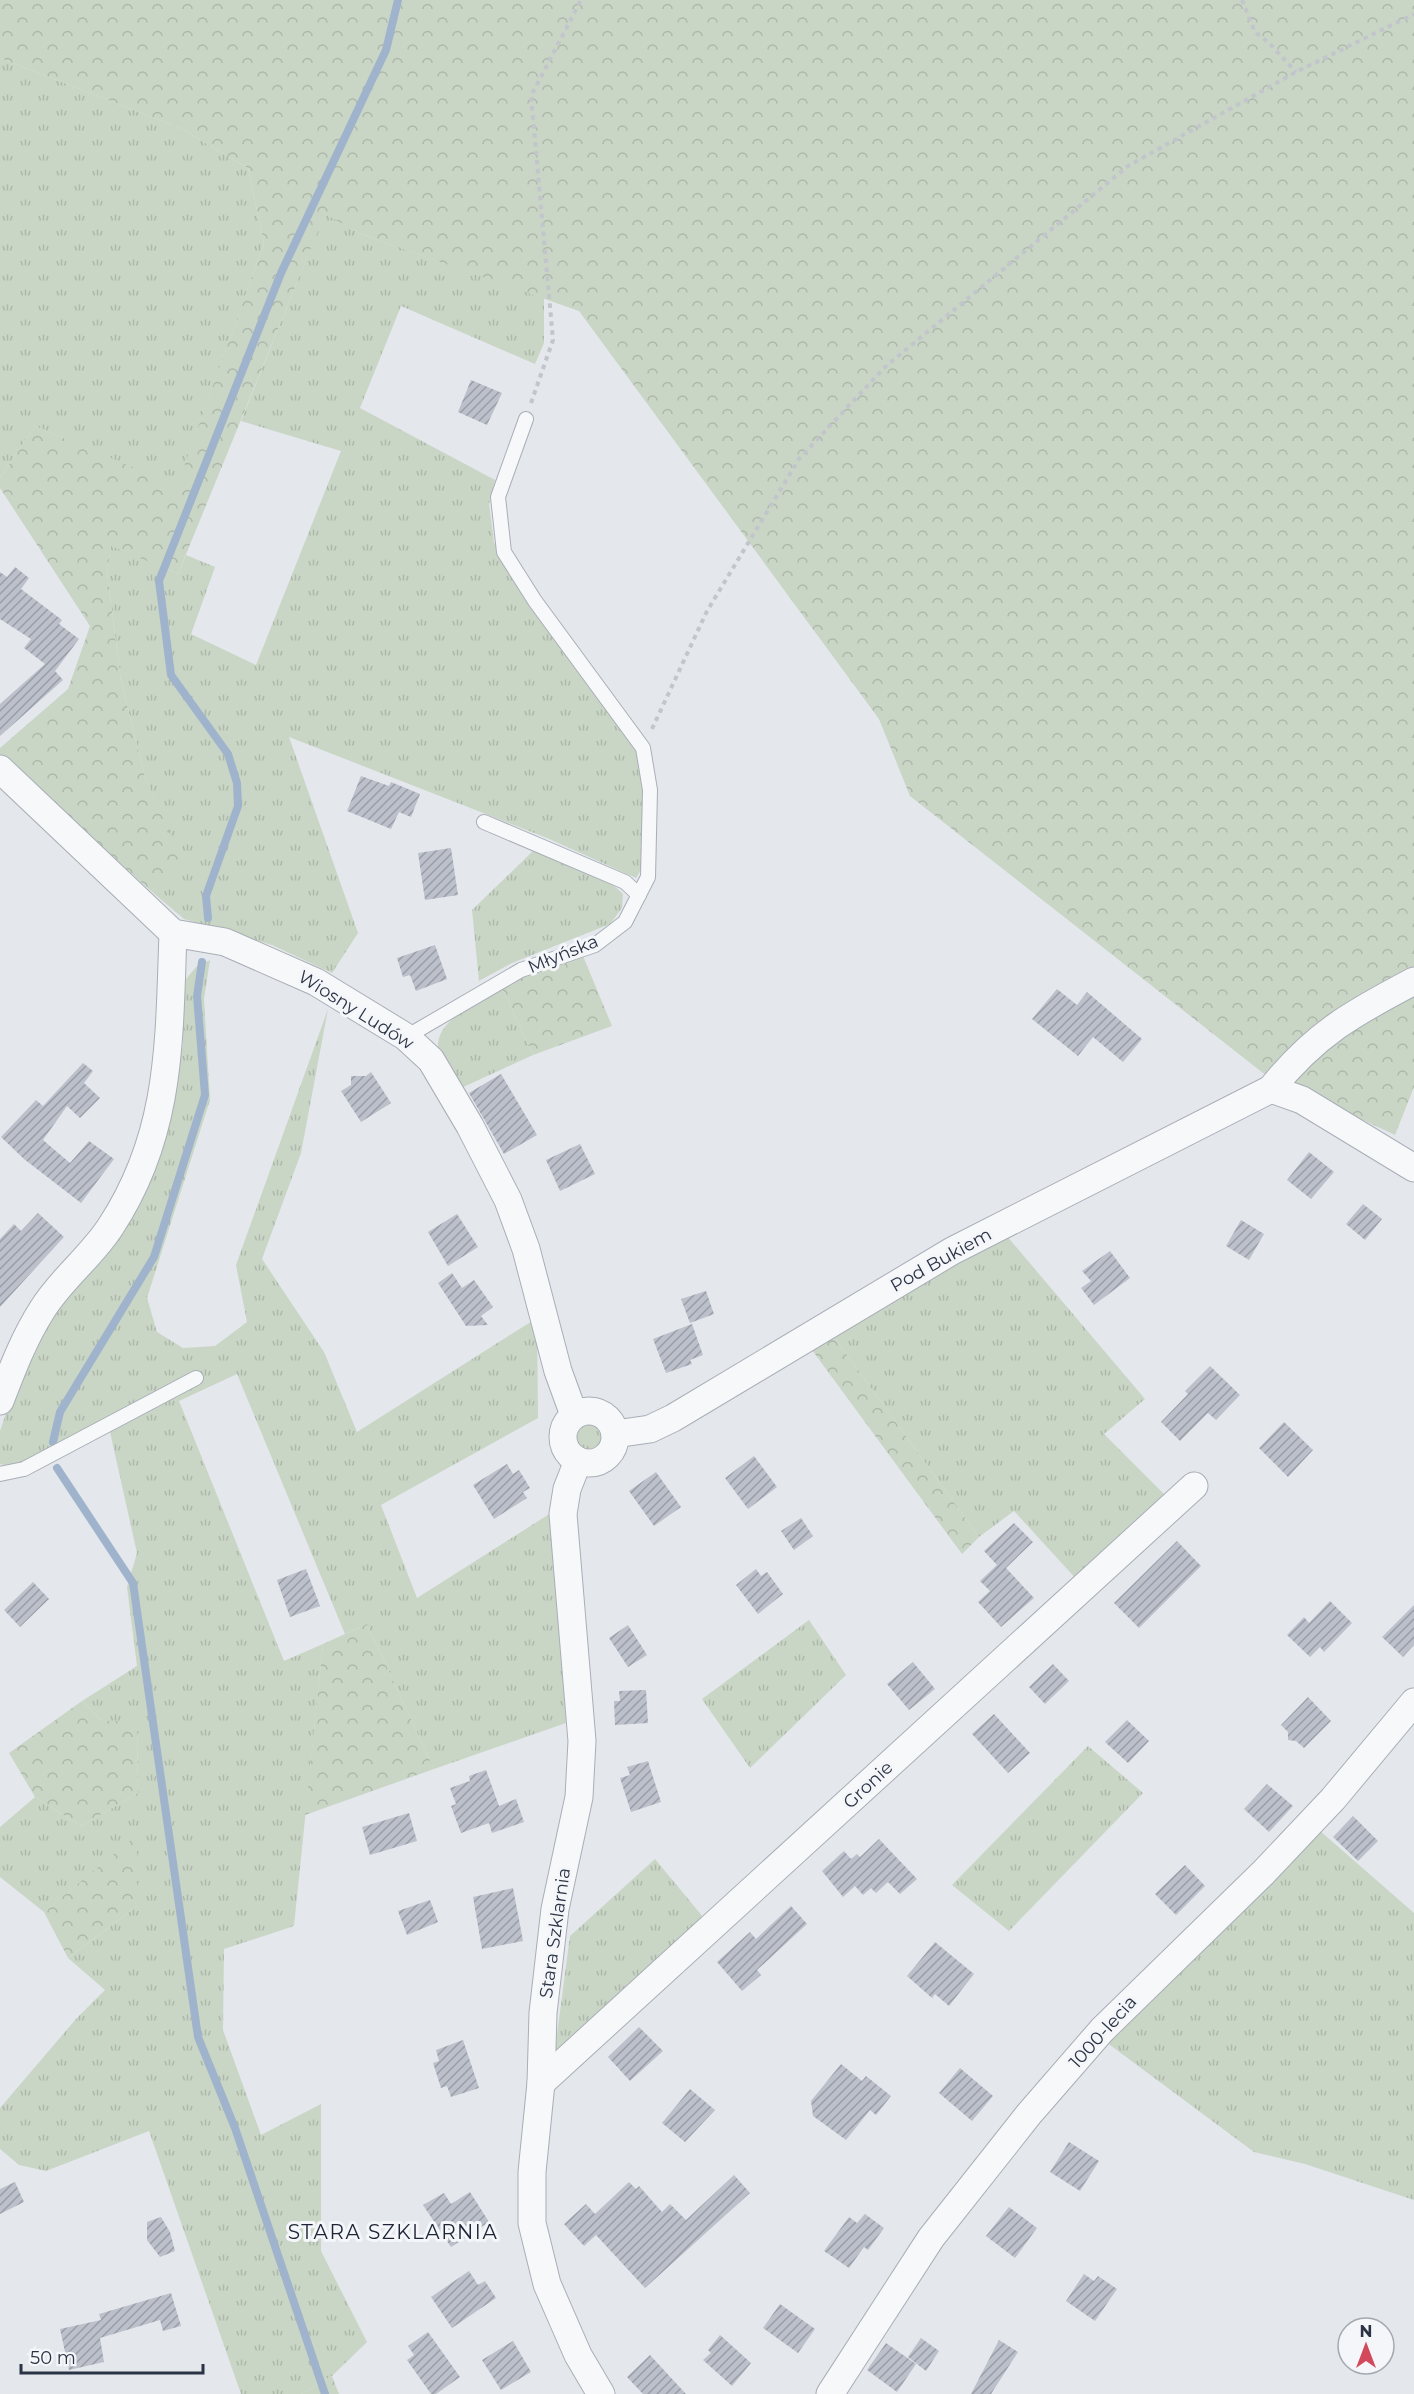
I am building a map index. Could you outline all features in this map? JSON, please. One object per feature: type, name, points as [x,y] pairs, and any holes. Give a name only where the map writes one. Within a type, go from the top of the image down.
[{"type":"street","points":[[0,769],[173,933],[168,1062],[159,1121],[140,1171],[111,1227],[42,1309],[13,1367],[0,1401]]},
{"type":"street","name":"Wiosny Ludów","points":[[173,933],[225,942],[316,981],[406,1037],[430,1060],[470,1126],[508,1200],[526,1249],[558,1371],[574,1415]]},
{"type":"street","name":"Pod Bukiem","points":[[615,1434],[650,1429],[673,1418],[952,1251],[1271,1089],[1296,1057],[1348,1016],[1414,981]]},
{"type":"street","points":[[1271,1089],[1302,1100],[1414,1167]]},
{"type":"street","points":[[583,1411],[600,1413],[612,1425],[615,1434],[612,1449],[607,1456],[593,1463],[578,1461],[566,1450],[562,1435],[564,1427],[574,1415],[583,1411]]},
{"type":"street","name":"Stara Szklarnia","points":[[578,1461],[567,1489],[563,1514],[582,1741],[579,1797],[555,1909],[543,2013],[541,2083],[532,2172],[532,2223],[547,2284],[578,2355],[601,2394]]},
{"type":"street","name":"Gronie","points":[[541,2083],[1194,1486]]},
{"type":"street","name":"1000-lecia","points":[[832,2394],[931,2238],[1029,2114],[1137,1994],[1263,1873],[1333,1799],[1414,1702]]},
{"type":"lane","name":"Młyńska","points":[[406,1037],[521,970],[595,945],[625,922],[648,878],[650,790],[643,748],[535,601],[504,552],[498,497],[526,419]]},
{"type":"lane","points":[[484,822],[625,882],[639,895]]},
{"type":"lane","points":[[0,1474],[24,1469],[196,1378]]},
{"type":"path","points":[[526,419],[553,340],[531,96],[581,0]]},
{"type":"path","points":[[1242,0],[1255,32],[1269,43],[1296,72]]},
{"type":"path","points":[[643,748],[707,611],[799,459],[885,367],[1128,166],[1296,72],[1414,14]]},
{"type":"green space","points":[[0,0],[1414,0],[1414,1087],[1395,1135],[1263,1073],[910,796],[879,719],[579,311],[361,234],[325,214],[178,574],[111,546],[107,573],[121,681],[145,777],[184,866],[151,891],[0,756],[0,748],[68,689],[90,626],[0,488],[0,478],[35,426],[177,486],[264,243],[248,168],[180,128],[0,58]]},
{"type":"green space","points":[[0,58],[180,128],[248,168],[264,243],[177,487],[35,426],[0,478]]},
{"type":"green space","points":[[325,213],[361,234],[544,298],[544,343],[535,364],[401,306],[360,408],[495,480],[489,504],[494,542],[525,598],[638,752],[643,792],[641,870],[636,878],[547,838],[289,737],[358,933],[332,973],[272,945],[184,919],[151,891],[183,866],[145,777],[121,681],[107,573],[111,545],[178,574],[186,555],[215,567],[191,634],[256,665],[341,451],[241,421]]},
{"type":"green space","points":[[534,850],[611,883],[623,894],[622,908],[610,924],[512,963],[479,981],[472,910]]},
{"type":"green space","points":[[583,956],[612,1026],[533,1055],[502,988],[526,976]]},
{"type":"green space","points":[[210,960],[204,999],[210,1100],[147,1298],[157,1332],[183,1348],[215,1346],[247,1322],[236,1265],[328,1009],[301,1153],[262,1259],[324,1352],[357,1432],[537,1318],[538,1418],[381,1505],[417,1598],[554,1511],[566,1723],[434,1769],[367,1624],[345,1634],[237,1374],[179,1401],[284,1661],[323,1644],[294,1926],[224,1949],[223,2030],[261,2135],[321,2104],[321,2251],[367,2342],[332,2376],[301,2394],[241,2394],[149,2131],[46,2171],[19,2165],[0,2149],[0,2108],[76,2019],[105,1990],[68,1958],[137,1906],[137,1836],[44,1912],[0,1877],[0,1827],[35,1797],[81,1826],[138,1793],[137,1722],[102,1721],[82,1701],[137,1666],[127,1587],[137,1553],[110,1432],[9,1466],[0,1464],[0,1431],[18,1378],[61,1301],[133,1217],[170,1117],[183,1044],[182,984],[196,967]]},
{"type":"green space","points":[[502,988],[533,1055],[459,1089],[440,1056],[438,1044],[441,1033],[458,1014]]},
{"type":"green space","points":[[1006,1235],[1145,1399],[1104,1434],[1169,1499],[1079,1582],[1014,1511],[979,1537],[834,1337]]},
{"type":"green space","points":[[834,1337],[979,1537],[962,1554],[812,1350]]},
{"type":"green space","points":[[588,1418],[600,1423],[605,1435],[600,1447],[588,1452],[576,1447],[571,1435],[576,1423]]},
{"type":"green space","points":[[809,1620],[846,1675],[750,1768],[702,1699]]},
{"type":"green space","points":[[367,1624],[434,1769],[305,1815],[323,1644]]},
{"type":"green space","points":[[82,1701],[102,1721],[137,1721],[138,1793],[81,1826],[35,1797],[9,1753]]},
{"type":"green space","points":[[1088,1746],[1143,1793],[1009,1931],[952,1885]]},
{"type":"green space","points":[[1319,1830],[1414,1913],[1414,2200],[1305,2164],[1254,2152],[1106,2042]]},
{"type":"green space","points":[[137,1835],[137,1906],[68,1958],[44,1912]]},
{"type":"green space","points":[[655,1859],[708,1923],[567,2050],[555,2050],[570,1936]]},
{"type":"green space","points":[[332,2376],[339,2394],[301,2394]]},
{"type":"building","points":[[471,380],[502,393],[487,425],[458,412]]},
{"type":"building","points":[[15,567],[29,578],[21,589],[62,620],[59,624],[79,639],[55,671],[63,680],[0,736],[0,704],[45,664],[24,648],[31,639],[0,619],[0,572],[7,577]]},
{"type":"building","points":[[361,776],[389,786],[391,782],[420,794],[411,817],[399,812],[391,829],[347,811]]},
{"type":"building","points":[[451,848],[458,895],[425,900],[418,853]]},
{"type":"building","points":[[435,945],[447,979],[416,991],[410,975],[403,977],[397,958]]},
{"type":"building","points":[[1057,989],[1077,1005],[1087,992],[1142,1039],[1123,1062],[1093,1037],[1078,1056],[1032,1019]]},
{"type":"building","points":[[83,1063],[93,1071],[84,1083],[100,1098],[80,1118],[67,1106],[43,1140],[70,1163],[89,1141],[114,1159],[81,1203],[24,1159],[1,1137],[36,1100],[43,1106]]},
{"type":"building","points":[[371,1072],[391,1103],[361,1122],[341,1091],[351,1085],[351,1076],[366,1076]]},
{"type":"building","points":[[501,1074],[537,1135],[504,1154],[469,1093]]},
{"type":"building","points":[[580,1144],[595,1174],[560,1191],[546,1160]]},
{"type":"building","points":[[1309,1152],[1334,1172],[1311,1199],[1287,1180]]},
{"type":"building","points":[[1363,1204],[1382,1219],[1365,1240],[1346,1224]]},
{"type":"building","points":[[38,1213],[64,1237],[0,1307],[0,1239],[14,1224],[21,1231]]},
{"type":"building","points":[[457,1214],[478,1247],[448,1266],[428,1232]]},
{"type":"building","points":[[1241,1220],[1264,1234],[1249,1260],[1226,1246]]},
{"type":"building","points":[[1110,1251],[1130,1278],[1094,1305],[1081,1288],[1091,1281],[1082,1271]]},
{"type":"building","points":[[452,1273],[462,1288],[474,1280],[493,1307],[481,1316],[488,1325],[466,1326],[438,1283]]},
{"type":"building","points":[[706,1291],[714,1314],[690,1323],[681,1299]]},
{"type":"building","points":[[692,1324],[703,1355],[690,1360],[692,1364],[666,1373],[653,1339]]},
{"type":"building","points":[[1210,1366],[1240,1395],[1216,1420],[1208,1413],[1180,1441],[1161,1422],[1188,1394],[1185,1391]]},
{"type":"building","points":[[1284,1422],[1313,1450],[1288,1477],[1259,1448]]},
{"type":"building","points":[[754,1456],[777,1487],[748,1509],[725,1478]]},
{"type":"building","points":[[507,1464],[513,1474],[519,1470],[530,1488],[523,1492],[527,1498],[494,1519],[473,1485]]},
{"type":"building","points":[[656,1472],[681,1507],[654,1526],[629,1491]]},
{"type":"building","points":[[801,1518],[813,1536],[794,1550],[781,1531]]},
{"type":"building","points":[[1014,1523],[1033,1542],[1006,1568],[1034,1598],[1001,1627],[978,1602],[990,1591],[980,1581],[997,1565],[984,1551]]},
{"type":"building","points":[[1177,1541],[1201,1566],[1139,1628],[1114,1603]]},
{"type":"building","points":[[306,1569],[320,1606],[290,1617],[277,1580]]},
{"type":"building","points":[[756,1569],[761,1576],[767,1572],[783,1594],[758,1614],[736,1585]]},
{"type":"building","points":[[33,1582],[49,1599],[20,1627],[4,1610]]},
{"type":"building","points":[[1330,1601],[1352,1623],[1324,1652],[1320,1647],[1310,1657],[1287,1635],[1304,1617],[1309,1623]]},
{"type":"building","points":[[1414,1605],[1414,1645],[1403,1657],[1382,1637]]},
{"type":"building","points":[[628,1625],[647,1655],[628,1667],[609,1638]]},
{"type":"building","points":[[913,1662],[935,1689],[909,1710],[887,1684]]},
{"type":"building","points":[[1053,1664],[1069,1681],[1045,1704],[1029,1687]]},
{"type":"building","points":[[646,1690],[648,1723],[615,1725],[614,1701],[620,1701],[619,1691]]},
{"type":"building","points":[[1308,1697],[1331,1721],[1304,1748],[1296,1741],[1288,1740],[1288,1732],[1281,1725]]},
{"type":"building","points":[[994,1714],[1030,1753],[1008,1773],[972,1734]]},
{"type":"building","points":[[1127,1720],[1149,1741],[1128,1763],[1105,1742]]},
{"type":"building","points":[[648,1761],[661,1802],[631,1812],[620,1778],[630,1775],[627,1767]]},
{"type":"building","points":[[486,1770],[499,1806],[516,1799],[524,1822],[492,1833],[489,1823],[461,1833],[451,1806],[456,1804],[450,1788],[470,1781],[469,1776]]},
{"type":"building","points":[[1267,1784],[1293,1806],[1269,1832],[1244,1809]]},
{"type":"building","points":[[409,1813],[417,1841],[370,1855],[362,1827]]},
{"type":"building","points":[[1353,1816],[1378,1841],[1358,1861],[1333,1837]]},
{"type":"building","points":[[879,1839],[917,1879],[900,1894],[888,1882],[876,1893],[871,1888],[863,1895],[855,1886],[843,1897],[822,1871],[844,1851],[851,1859],[857,1854],[860,1857]]},
{"type":"building","points":[[1185,1865],[1205,1886],[1176,1915],[1155,1894]]},
{"type":"building","points":[[513,1888],[523,1941],[482,1949],[473,1897]]},
{"type":"building","points":[[430,1900],[438,1922],[407,1935],[398,1911]]},
{"type":"building","points":[[791,1906],[807,1924],[757,1970],[761,1975],[742,1991],[717,1962],[750,1932],[756,1939]]},
{"type":"building","points":[[935,1942],[974,1974],[949,2006],[935,1994],[932,1998],[907,1976]]},
{"type":"building","points":[[639,2027],[663,2051],[630,2081],[608,2057]]},
{"type":"building","points":[[463,2040],[479,2088],[451,2097],[447,2086],[441,2088],[433,2063],[439,2061],[436,2050]]},
{"type":"building","points":[[841,2064],[862,2081],[866,2076],[891,2096],[876,2115],[870,2110],[846,2140],[813,2116],[811,2101]]},
{"type":"building","points":[[960,2068],[993,2096],[972,2121],[939,2093]]},
{"type":"building","points":[[690,2089],[715,2110],[685,2142],[662,2123]]},
{"type":"building","points":[[1069,2142],[1099,2161],[1080,2191],[1050,2172]]},
{"type":"building","points":[[734,2175],[750,2193],[645,2288],[596,2235],[584,2246],[564,2224],[586,2204],[595,2214],[629,2182],[636,2189],[639,2186],[662,2212],[670,2204],[686,2220]]},
{"type":"building","points":[[15,2182],[24,2202],[0,2214],[0,2189]]},
{"type":"building","points":[[470,2192],[489,2222],[451,2247],[423,2205],[444,2193],[451,2204]]},
{"type":"building","points":[[1009,2207],[1037,2228],[1015,2258],[986,2236]]},
{"type":"building","points":[[865,2214],[884,2228],[868,2250],[864,2247],[849,2268],[824,2251],[849,2217],[857,2223]]},
{"type":"building","points":[[161,2217],[170,2232],[175,2251],[160,2257],[147,2240],[147,2222]]},
{"type":"building","points":[[469,2271],[478,2285],[485,2281],[496,2298],[452,2328],[431,2297]]},
{"type":"building","points":[[1084,2274],[1094,2281],[1098,2276],[1117,2289],[1095,2321],[1066,2301]]},
{"type":"building","points":[[171,2293],[181,2326],[163,2331],[160,2320],[100,2338],[104,2362],[69,2370],[60,2329],[101,2320],[99,2314]]},
{"type":"building","points":[[780,2304],[815,2329],[798,2353],[763,2328]]},
{"type":"building","points":[[428,2332],[460,2377],[436,2394],[431,2394],[407,2360],[414,2355],[408,2346]]},
{"type":"building","points":[[720,2335],[751,2363],[732,2386],[703,2360],[711,2353],[708,2350]]},
{"type":"building","points":[[921,2338],[939,2351],[926,2371],[908,2357]]},
{"type":"building","points":[[999,2340],[1018,2352],[991,2394],[971,2394]]},
{"type":"building","points":[[513,2341],[531,2372],[501,2390],[482,2360]]},
{"type":"building","points":[[886,2343],[916,2364],[897,2392],[867,2370]]},
{"type":"building","points":[[650,2355],[686,2394],[643,2394],[627,2377]]},
{"type":"waterway","points":[[208,918],[206,896],[238,806],[237,783],[228,754],[171,675],[159,581],[281,273],[386,50],[398,0]]},
{"type":"waterway","points":[[53,1442],[60,1412],[154,1257],[205,1095],[197,996],[202,962]]},
{"type":"waterway","points":[[57,1468],[133,1583],[198,2037],[235,2128],[325,2394]]},
{"type":"district","name":"STARA SZKLARNIA","points":[[393,2232]]}]
